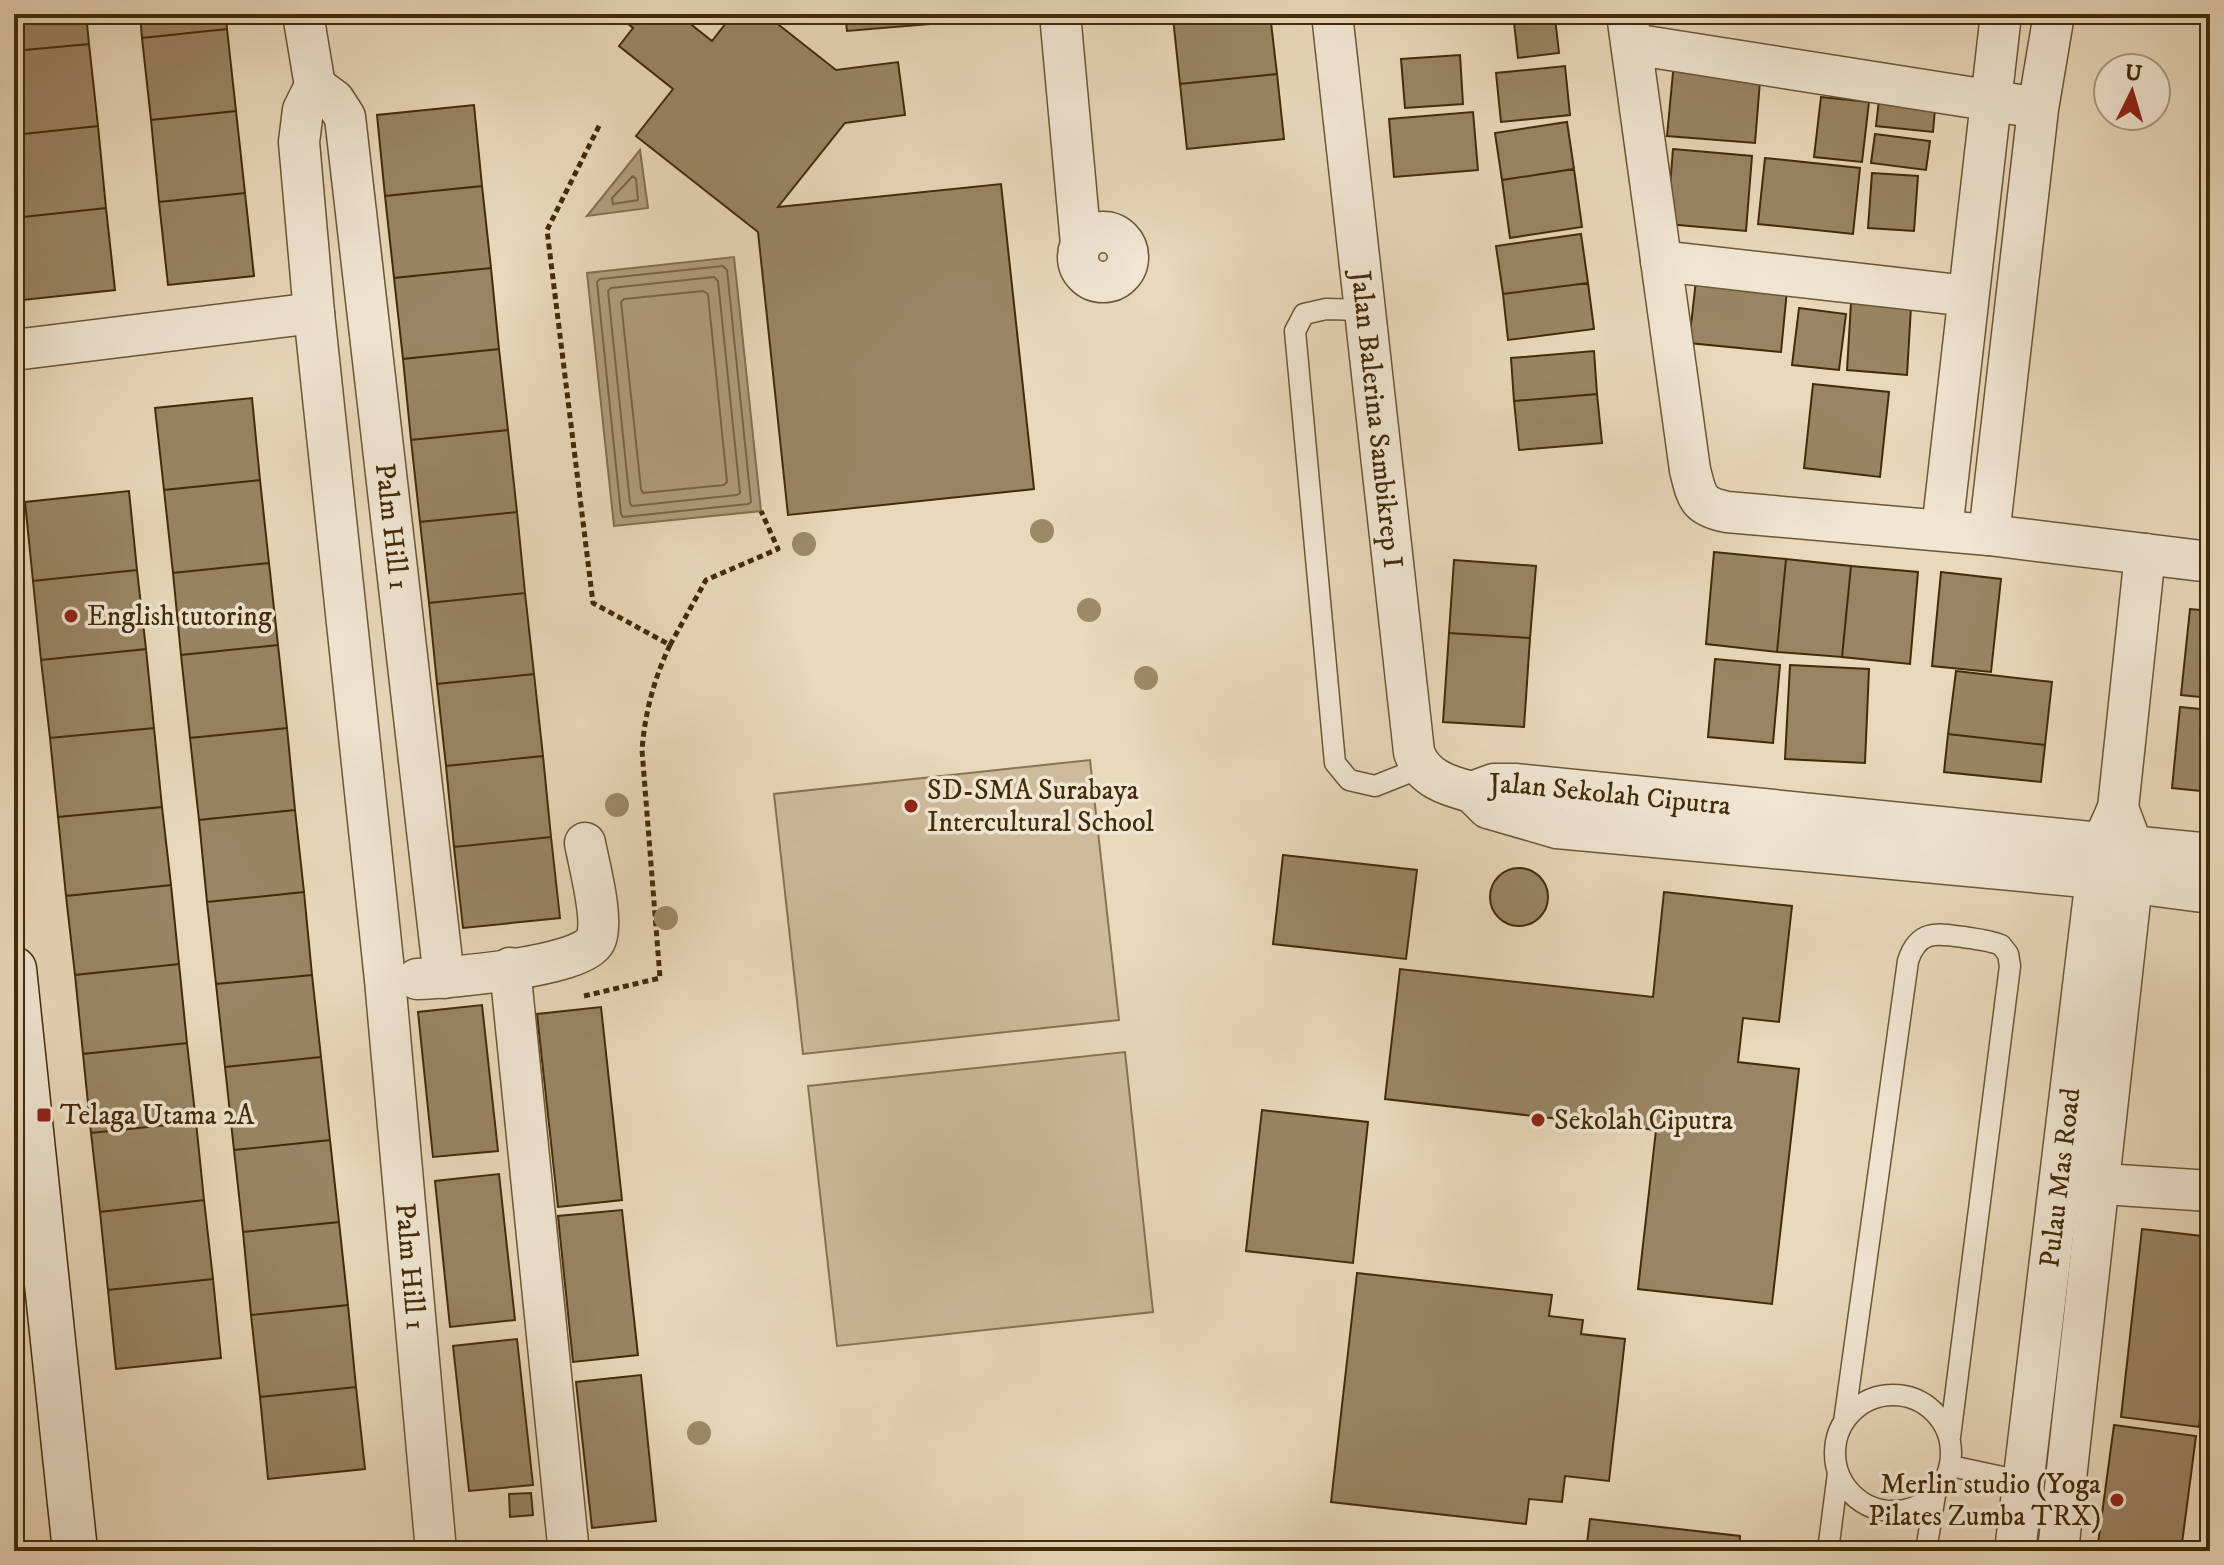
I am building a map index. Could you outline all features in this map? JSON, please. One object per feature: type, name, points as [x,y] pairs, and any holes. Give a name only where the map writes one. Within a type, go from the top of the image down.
[{"type":"main road","points":[[14,969],[75,1551]]},
{"type":"street","name":"Palm Hill 1","points":[[303,14],[315,86],[303,110],[299,142],[314,313],[385,980],[436,1551]]},
{"type":"street","points":[[1060,14],[1081,244]]},
{"type":"street","name":"Jalan Balerina Sambikrep I","points":[[1332,14],[1414,752],[1423,767]]},
{"type":"street","points":[[1942,530],[2001,14]]},
{"type":"street","points":[[1989,535],[2038,109],[2054,14]]},
{"type":"street","points":[[2038,109],[1630,29],[1690,470],[1698,499],[1704,505],[1727,512],[1942,530],[2210,562]]},
{"type":"street","name":"Palm Hill 1","points":[[315,86],[334,100],[345,117],[444,978]]},
{"type":"street","points":[[1661,261],[1968,296]]},
{"type":"street","points":[[14,350],[314,313]]},
{"type":"street","name":"Pulau Mas Road","points":[[2058,1551],[2065,1490],[2080,1183],[2145,554]]},
{"type":"street","name":"Jalan Sekolah Ciputra","points":[[1423,767],[1441,784],[1472,792],[1488,808],[1557,828],[2210,854]]},
{"type":"street","points":[[385,980],[444,978],[552,963],[589,949],[597,939],[599,924],[585,843]]},
{"type":"street","name":"Jalan Sekolah Ciputra","points":[[2116,851],[2210,893]]},
{"type":"street","points":[[510,968],[568,1544]]},
{"type":"street","points":[[2080,1183],[2210,1191]]},
{"type":"street","name":"Pulau Mas Road","points":[[2015,1551],[2024,1482],[2080,1183]]},
{"type":"lane","points":[[1363,310],[1326,309],[1304,314],[1295,331],[1335,763],[1349,780],[1375,786],[1423,767]]},
{"type":"lane","points":[[1828,1551],[1838,1473],[1835,1447],[1844,1422],[1911,950],[1919,941],[1937,934],[2001,945],[2008,954],[2010,966],[1950,1437],[1951,1466],[1935,1495],[1919,1506],[1900,1511],[1880,1510],[1862,1503],[1847,1489],[1838,1473]]},
{"type":"lane","points":[[1844,1422],[1865,1403],[1892,1395],[1911,1398],[1928,1406],[1941,1419],[1950,1437]]},
{"type":"lane","points":[[1951,1466],[2065,1490]]},
{"type":"lane","points":[[1926,1551],[1935,1495]]},
{"type":"path","points":[[600,124],[547,230],[593,603],[670,645]]},
{"type":"path","points":[[573,998],[660,978],[642,750],[645,715],[657,672],[706,580],[778,549],[761,511]]},
{"type":"shaded area","points":[[1090,760],[1119,1020],[803,1054],[774,794]]},
{"type":"shaded area","points":[[1125,1052],[1153,1312],[837,1346],[808,1086]]},
{"type":"water","points":[[640,150],[648,208],[587,216]]},
{"type":"water","points":[[734,257],[761,511],[614,526],[587,273]]},
{"type":"building","points":[[14,14],[86,14],[89,44],[14,51]]},
{"type":"building","points":[[140,14],[226,14],[227,29],[142,38]]},
{"type":"building","points":[[616,14],[678,14],[712,41],[733,14],[765,14],[836,70],[898,62],[905,115],[845,123],[778,207],[1001,184],[1034,489],[788,515],[758,232],[636,136],[673,89],[619,46],[633,28]]},
{"type":"building","points":[[845,14],[1013,14],[1013,17],[847,31]]},
{"type":"building","points":[[1270,14],[1277,74],[1180,84],[1173,18]]},
{"type":"building","points":[[1555,18],[1559,53],[1518,58],[1514,22]]},
{"type":"building","points":[[227,29],[236,111],[151,120],[142,38]]},
{"type":"building","points":[[89,44],[98,126],[14,135],[14,51]]},
{"type":"building","points":[[1460,55],[1463,104],[1405,108],[1401,59]]},
{"type":"building","points":[[1674,62],[1761,69],[1755,143],[1667,136]]},
{"type":"building","points":[[1565,66],[1570,115],[1501,122],[1496,73]]},
{"type":"building","points":[[1277,74],[1284,139],[1187,149],[1180,84]]},
{"type":"building","points":[[1880,91],[1936,97],[1933,132],[1876,126]]},
{"type":"building","points":[[1821,97],[1869,102],[1862,162],[1814,157]]},
{"type":"building","points":[[474,105],[482,186],[385,196],[377,115]]},
{"type":"building","points":[[236,111],[245,193],[159,202],[151,120]]},
{"type":"building","points":[[1473,112],[1478,170],[1394,177],[1389,119]]},
{"type":"building","points":[[1567,122],[1574,169],[1502,180],[1495,133]]},
{"type":"building","points":[[98,126],[106,208],[14,218],[14,135]]},
{"type":"building","points":[[1875,134],[1930,141],[1926,170],[1871,163]]},
{"type":"building","points":[[1673,149],[1752,156],[1746,231],[1667,224]]},
{"type":"building","points":[[1765,158],[1860,168],[1853,234],[1758,224]]},
{"type":"building","points":[[1574,169],[1582,227],[1510,238],[1502,180]]},
{"type":"building","points":[[1872,173],[1918,176],[1914,231],[1868,228]]},
{"type":"building","points":[[482,186],[491,268],[394,278],[385,196]]},
{"type":"building","points":[[245,193],[254,276],[168,285],[159,202]]},
{"type":"building","points":[[106,208],[115,290],[14,301],[14,218]]},
{"type":"building","points":[[1581,234],[1588,283],[1503,294],[1496,246]]},
{"type":"building","points":[[491,268],[499,349],[403,359],[394,278]]},
{"type":"building","points":[[1696,280],[1787,290],[1781,352],[1689,343]]},
{"type":"building","points":[[1588,283],[1594,329],[1508,340],[1503,294]]},
{"type":"building","points":[[1851,303],[1911,307],[1907,375],[1847,370]]},
{"type":"building","points":[[1799,308],[1846,314],[1839,370],[1792,365]]},
{"type":"building","points":[[499,349],[508,430],[411,440],[403,359]]},
{"type":"building","points":[[1594,351],[1597,394],[1514,401],[1511,358]]},
{"type":"building","points":[[1813,384],[1889,392],[1880,477],[1804,468]]},
{"type":"building","points":[[1597,394],[1602,443],[1519,450],[1514,401]]},
{"type":"building","points":[[252,398],[260,480],[164,490],[155,408]]},
{"type":"building","points":[[508,430],[517,512],[420,522],[411,440]]},
{"type":"building","points":[[260,480],[269,563],[173,573],[164,490]]},
{"type":"building","points":[[129,491],[137,570],[33,581],[25,502]]},
{"type":"building","points":[[517,512],[525,593],[429,603],[420,522]]},
{"type":"building","points":[[1714,552],[1786,559],[1777,652],[1706,644]]},
{"type":"building","points":[[1786,559],[1851,566],[1842,657],[1777,652]]},
{"type":"building","points":[[1454,560],[1536,566],[1530,638],[1449,633]]},
{"type":"building","points":[[269,563],[278,645],[181,655],[173,573]]},
{"type":"building","points":[[1851,566],[1918,572],[1910,664],[1842,657]]},
{"type":"building","points":[[137,570],[146,649],[41,660],[33,581]]},
{"type":"building","points":[[1941,572],[2001,579],[1991,672],[1932,666]]},
{"type":"building","points":[[525,593],[534,674],[437,684],[429,603]]},
{"type":"building","points":[[2190,609],[2210,611],[2210,698],[2181,695]]},
{"type":"building","points":[[1449,633],[1530,638],[1524,727],[1443,722]]},
{"type":"building","points":[[278,645],[287,728],[190,738],[181,655]]},
{"type":"building","points":[[146,649],[154,728],[50,738],[41,660]]},
{"type":"building","points":[[1715,659],[1780,665],[1773,743],[1708,737]]},
{"type":"building","points":[[1790,665],[1869,669],[1865,763],[1785,759]]},
{"type":"building","points":[[1956,671],[2052,682],[2045,745],[1948,734]]},
{"type":"building","points":[[534,674],[543,756],[446,766],[437,684]]},
{"type":"building","points":[[2180,707],[2210,710],[2210,792],[2172,788]]},
{"type":"building","points":[[154,728],[162,807],[58,817],[50,738]]},
{"type":"building","points":[[287,728],[295,810],[199,820],[190,738]]},
{"type":"building","points":[[1948,734],[2045,745],[2041,782],[1944,772]]},
{"type":"building","points":[[543,756],[551,837],[454,847],[446,766]]},
{"type":"building","points":[[162,807],[171,885],[66,896],[58,817]]},
{"type":"building","points":[[295,810],[304,892],[207,902],[199,820]]},
{"type":"building","points":[[551,837],[560,918],[463,928],[454,847]]},
{"type":"building","points":[[1283,855],[1417,870],[1406,959],[1273,944]]},
{"type":"building","points":[[1519,868],[1540,876],[1548,897],[1540,918],[1519,926],[1498,918],[1490,897],[1498,876]]},
{"type":"building","points":[[171,885],[179,964],[75,975],[66,896]]},
{"type":"building","points":[[304,892],[312,975],[216,984],[207,902]]},
{"type":"building","points":[[1664,892],[1792,906],[1779,1022],[1743,1018],[1738,1062],[1799,1069],[1772,1304],[1638,1289],[1656,1130],[1385,1099],[1400,969],[1653,997]]},
{"type":"building","points":[[179,964],[187,1043],[83,1054],[75,975]]},
{"type":"building","points":[[312,975],[321,1057],[225,1067],[216,984]]},
{"type":"building","points":[[482,1005],[498,1151],[433,1157],[418,1012]]},
{"type":"building","points":[[601,1007],[622,1200],[558,1207],[537,1014]]},
{"type":"building","points":[[187,1043],[196,1122],[91,1133],[83,1054]]},
{"type":"building","points":[[321,1057],[330,1140],[234,1150],[225,1067]]},
{"type":"building","points":[[1262,1110],[1368,1122],[1353,1263],[1246,1251]]},
{"type":"building","points":[[196,1122],[204,1200],[100,1212],[91,1133]]},
{"type":"building","points":[[330,1140],[339,1222],[243,1232],[234,1150]]},
{"type":"building","points":[[499,1174],[515,1320],[450,1327],[435,1181]]},
{"type":"building","points":[[204,1200],[213,1279],[108,1290],[100,1212]]},
{"type":"building","points":[[622,1210],[638,1355],[573,1362],[558,1216]]},
{"type":"building","points":[[339,1222],[348,1305],[251,1315],[243,1232]]},
{"type":"building","points":[[2142,1229],[2210,1237],[2210,1330],[2199,1427],[2121,1417]]},
{"type":"building","points":[[1357,1273],[1552,1295],[1549,1316],[1583,1320],[1581,1334],[1625,1339],[1609,1481],[1565,1476],[1562,1502],[1529,1499],[1526,1524],[1331,1502]]},
{"type":"building","points":[[213,1279],[221,1358],[116,1369],[108,1290]]},
{"type":"building","points":[[348,1305],[356,1387],[260,1397],[251,1315]]},
{"type":"building","points":[[517,1339],[533,1485],[469,1491],[453,1346]]},
{"type":"building","points":[[641,1375],[656,1521],[592,1528],[576,1382]]},
{"type":"building","points":[[356,1387],[365,1469],[268,1479],[260,1397]]},
{"type":"building","points":[[2114,1425],[2196,1436],[2181,1551],[2097,1551]]},
{"type":"building","points":[[2210,1489],[2210,1541],[2203,1540]]},
{"type":"building","points":[[531,1493],[533,1515],[510,1517],[509,1494]]},
{"type":"building","points":[[1590,1519],[1740,1536],[1739,1551],[1586,1551]]},
{"type":"place","name":"English tutoring","points":[[71,616]]},
{"type":"place","name":"SD-SMA Surabaya Intercultural School","points":[[911,806]]},
{"type":"place","name":"Telaga Utama 2A","points":[[44,1115]]},
{"type":"place","name":"Sekolah Ciputra","points":[[1538,1120]]},
{"type":"place","name":"Merlin studio (Yoga Pilates Zumba TRX)","points":[[2117,1500]]}]
